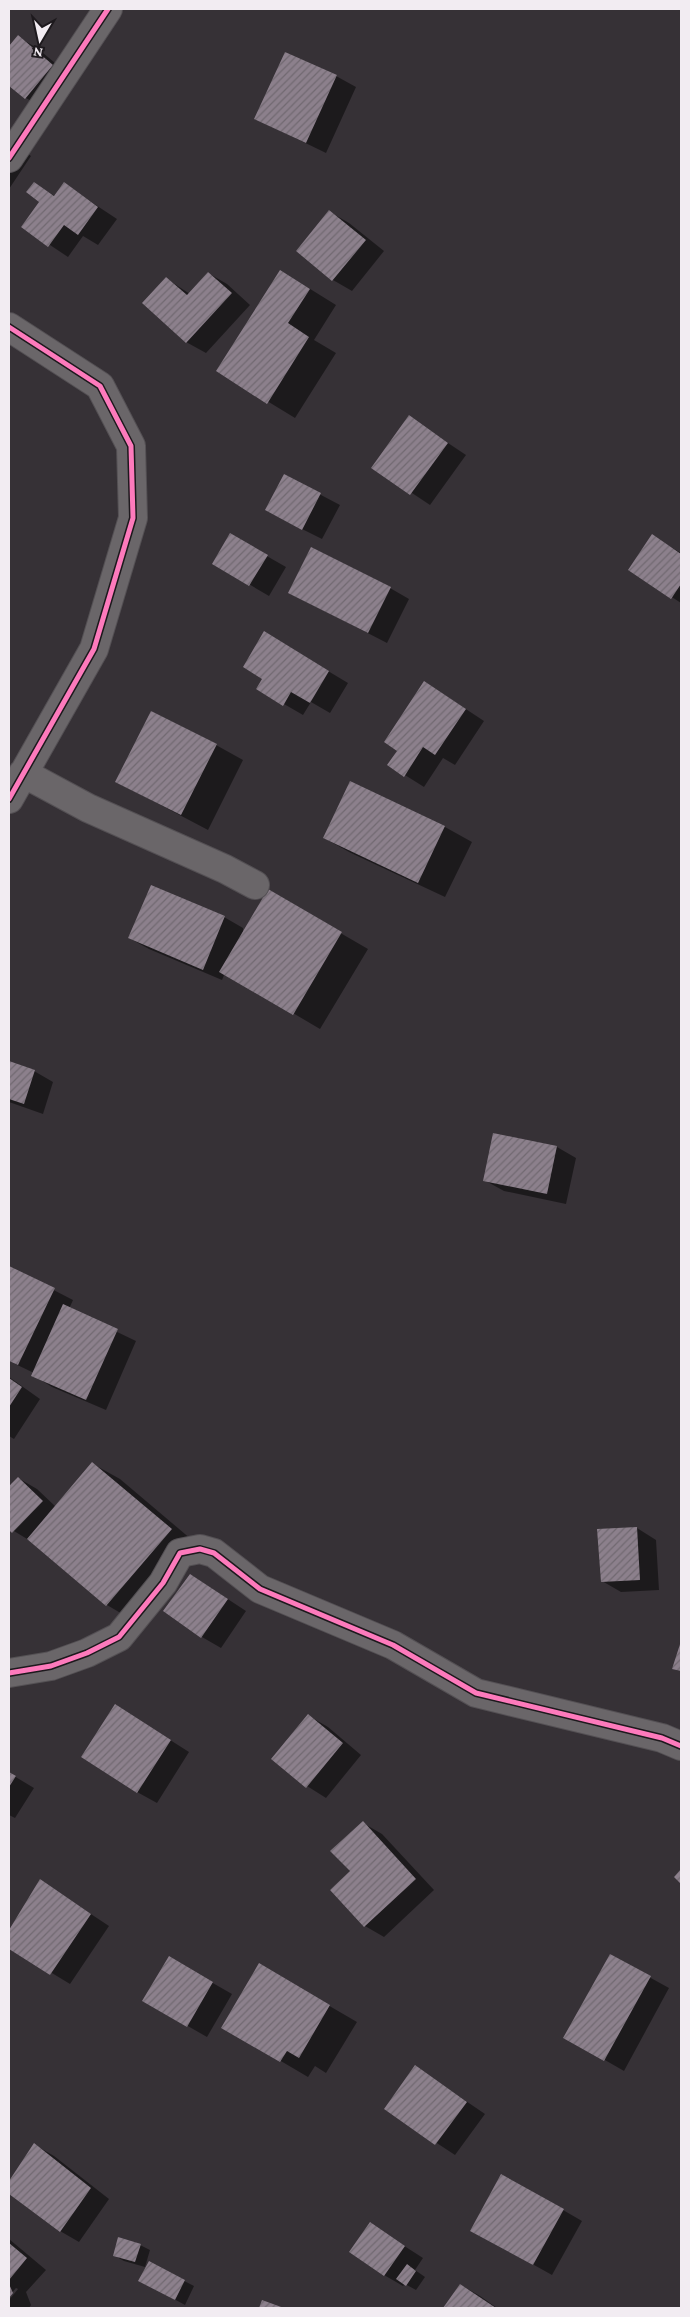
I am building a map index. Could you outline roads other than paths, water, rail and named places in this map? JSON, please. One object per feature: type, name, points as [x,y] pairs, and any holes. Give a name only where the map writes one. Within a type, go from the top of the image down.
[{"type":"street","points":[[9,158],[108,9]]},
{"type":"street","points":[[9,327],[100,386],[131,446],[133,518],[94,649],[9,799]]},
{"type":"street","points":[[23,773],[88,808],[225,869],[255,885]]},
{"type":"street","points":[[9,1674],[51,1666],[87,1653],[119,1637],[163,1583],[180,1553],[200,1549],[214,1552],[260,1588],[393,1645],[476,1693],[662,1738],[681,1746]]}]
